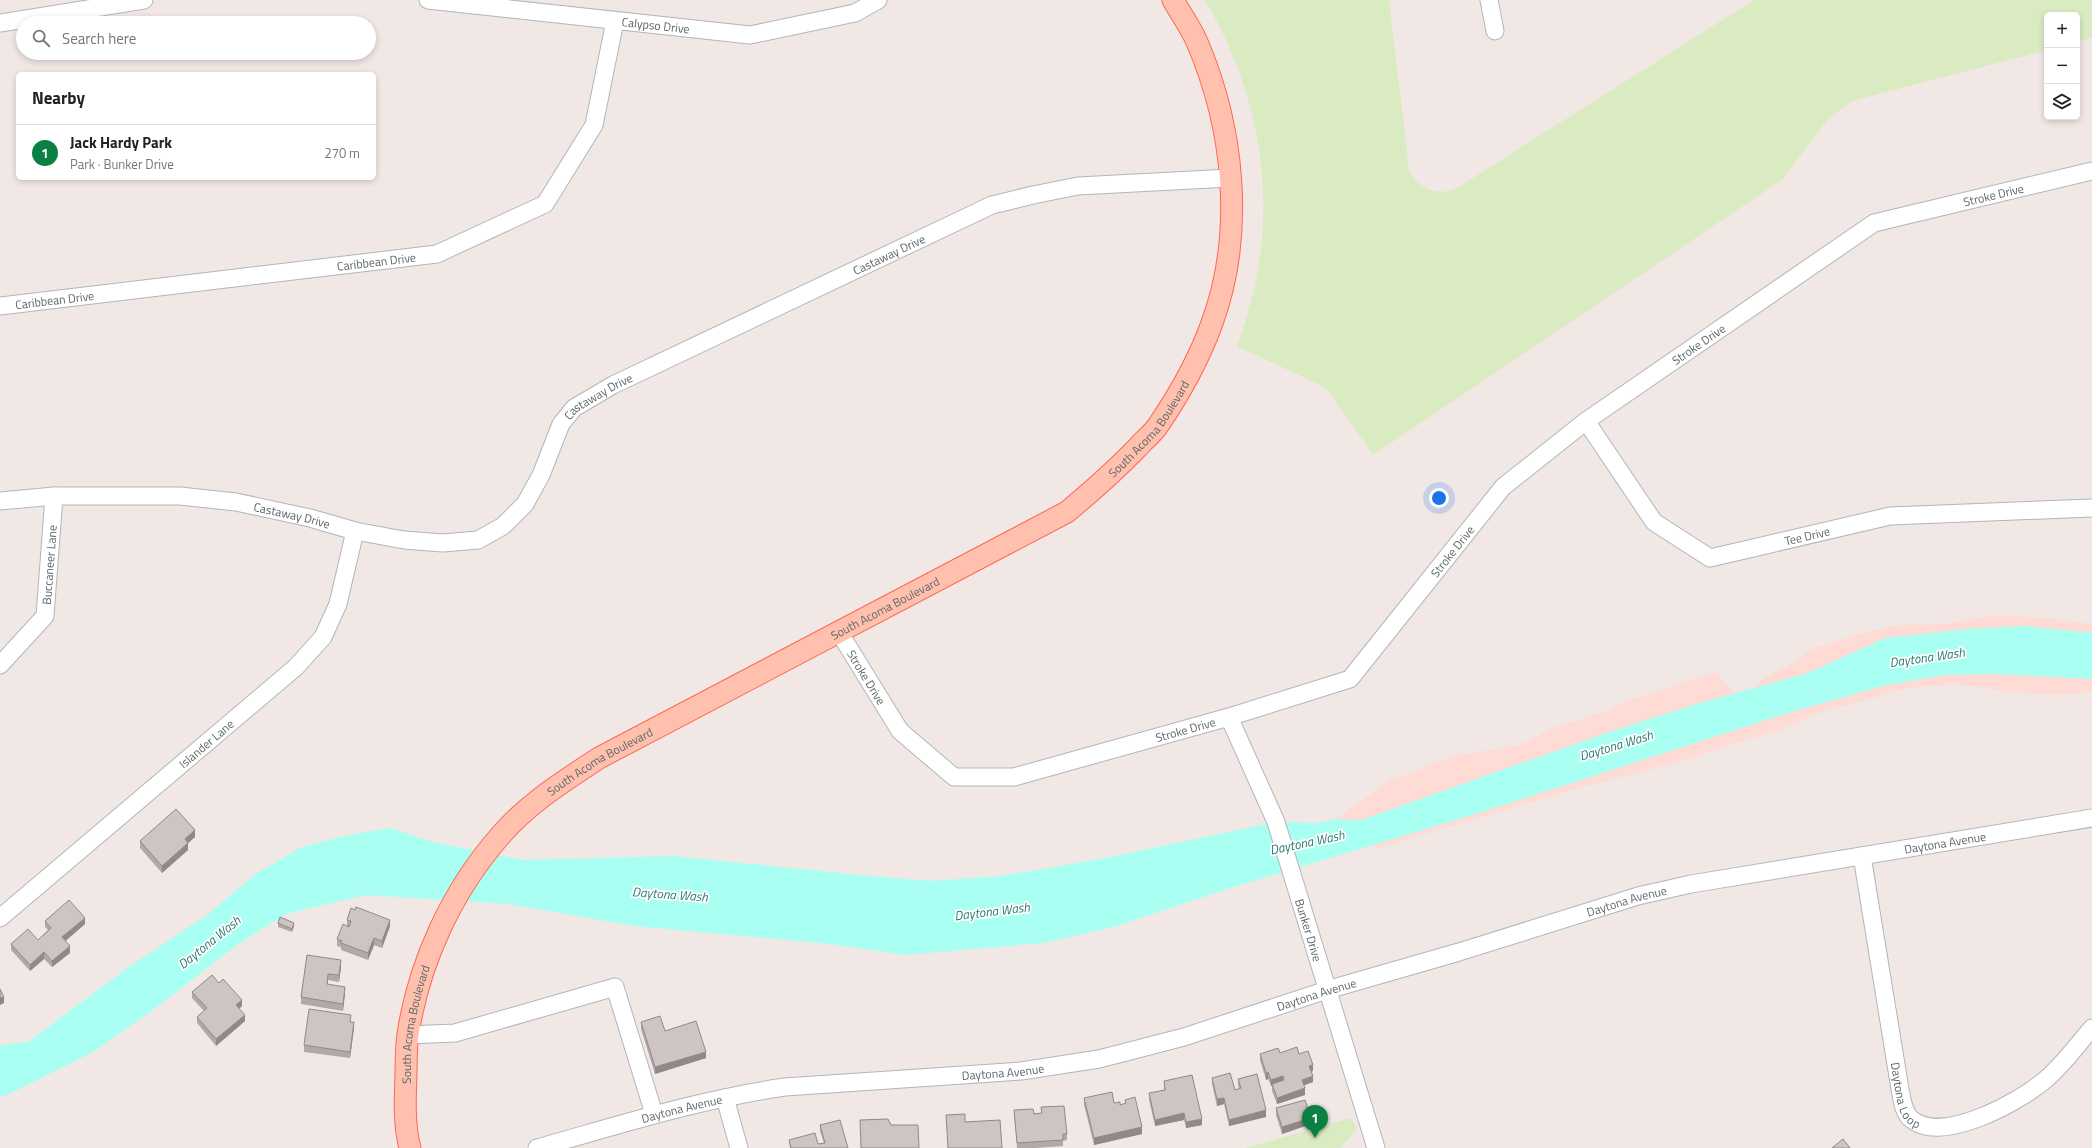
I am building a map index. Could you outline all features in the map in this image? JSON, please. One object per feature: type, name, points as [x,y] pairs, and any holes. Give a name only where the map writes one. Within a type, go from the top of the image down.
[{"type":"main road","name":"South Acoma Boulevard","points":[[410,1148],[405,1095],[407,1035],[418,988],[428,958],[444,919],[466,881],[500,836],[543,796],[599,758],[1067,512],[1113,474],[1156,428],[1189,374],[1213,323],[1227,269],[1231,221],[1230,178],[1226,132],[1213,86],[1196,41],[1173,0]]},
{"type":"street","points":[[44,16],[144,0]]},
{"type":"street","name":"Calypso Drive","points":[[428,0],[750,35],[855,13],[878,0]]},
{"type":"street","points":[[1489,0],[1495,31]]},
{"type":"street","points":[[0,23],[16,20]]},
{"type":"street","name":"Caribbean Drive","points":[[0,306],[437,254],[545,204],[594,125],[615,21]]},
{"type":"street","name":"Stroke Drive","points":[[839,632],[900,731],[954,777],[1014,777],[1229,717],[1350,679],[1503,487],[1586,421],[1874,223],[2092,171]]},
{"type":"street","name":"Castaway Drive","points":[[0,501],[54,496],[180,496],[236,502],[310,518],[355,531],[404,540],[442,543],[478,540],[503,526],[525,504],[541,475],[561,424],[574,408],[613,385],[992,205],[1033,194],[1078,186],[1230,178]]},
{"type":"street","name":"Tee Drive","points":[[1586,421],[1654,522],[1710,558],[1890,516],[2092,508]]},
{"type":"street","name":"Buccaneer Lane","points":[[0,665],[45,616],[54,496]]},
{"type":"street","name":"Islander Lane","points":[[0,918],[296,667],[323,637],[338,604],[355,531]]},
{"type":"street","name":"Bunker Drive","points":[[1229,717],[1276,822],[1376,1148]]},
{"type":"street","name":"Daytona Avenue","points":[[537,1148],[654,1114],[725,1098],[785,1087],[1021,1071],[1099,1059],[1184,1037],[1327,990],[1459,952],[1638,896],[1691,884],[2092,818]]},
{"type":"street","name":"Daytona Loop","points":[[1862,856],[1900,1088],[1905,1111],[1912,1120],[1925,1127],[1957,1125],[2006,1105],[2044,1081],[2092,1028]]},
{"type":"street","points":[[407,1035],[455,1033],[615,987],[654,1114]]},
{"type":"street","points":[[725,1098],[739,1148]]},
{"type":"green space","points":[[1205,0],[1389,0],[1409,169],[1417,182],[1422,186],[1442,192],[1457,188],[1754,0],[2092,0],[2092,38],[2080,41],[2080,12],[2044,12],[2044,51],[1852,101],[1829,118],[1782,180],[1373,455],[1326,388],[1237,346],[1251,302],[1260,258],[1263,213],[1262,169],[1255,126],[1243,83],[1226,41]]},
{"type":"green space","points":[[1351,1118],[1357,1129],[1340,1148],[1245,1148]]},
{"type":"sand","points":[[1994,615],[2046,618],[2092,624],[2092,692],[2054,695],[2004,691],[1954,684],[1907,688],[1813,715],[1775,732],[1734,743],[1691,759],[1571,790],[1375,849],[1380,832],[1336,819],[1387,782],[1454,756],[1520,745],[1553,728],[1604,712],[1618,704],[1717,672],[1733,693],[1756,687],[1764,678],[1798,660],[1809,650],[1849,637],[1896,625],[1943,624]]},
{"type":"water","name":"Daytona Wash","points":[[2024,626],[2092,633],[2092,679],[1997,674],[1943,675],[1883,686],[1791,712],[1476,814],[1224,890],[1114,927],[1043,943],[906,955],[830,944],[634,926],[508,904],[366,895],[286,914],[237,945],[153,1010],[93,1052],[5,1096],[0,1096],[0,1045],[28,1042],[126,969],[207,915],[257,873],[302,847],[348,835],[390,828],[433,842],[523,860],[674,856],[931,881],[1001,876],[1106,858],[1276,822],[1316,823],[1336,819],[1361,820],[1609,732],[1696,704],[1808,673],[1885,638],[1968,629]]},
{"type":"building","points":[[176,809],[195,830],[185,839],[188,843],[162,866],[140,841]]},
{"type":"building","points":[[69,900],[85,918],[62,937],[70,946],[52,961],[44,952],[30,965],[11,944],[28,929],[38,940],[51,928],[45,921]]},
{"type":"building","points":[[356,907],[390,920],[382,941],[374,938],[368,953],[341,943],[342,941],[337,939],[343,924],[349,927],[351,921],[347,920],[351,908],[355,910]]},
{"type":"building","points":[[280,917],[294,923],[292,929],[278,923]]},
{"type":"building","points":[[307,955],[341,960],[339,975],[328,974],[327,984],[345,987],[343,1004],[301,997]]},
{"type":"building","points":[[212,975],[219,983],[223,979],[242,1000],[236,1005],[245,1015],[216,1039],[197,1017],[207,1008],[192,992]]},
{"type":"building","points":[[0,989],[4,997],[0,998]]},
{"type":"building","points":[[309,1009],[351,1015],[350,1022],[354,1022],[350,1052],[304,1045]]},
{"type":"building","points":[[660,1016],[665,1031],[696,1021],[706,1052],[655,1067],[641,1022]]},
{"type":"building","points":[[1297,1047],[1299,1054],[1308,1051],[1313,1065],[1309,1066],[1313,1076],[1302,1080],[1305,1088],[1277,1098],[1272,1084],[1284,1080],[1283,1076],[1271,1080],[1268,1072],[1266,1073],[1260,1054],[1278,1048],[1280,1053]]},
{"type":"building","points":[[1230,1073],[1235,1090],[1241,1088],[1238,1079],[1257,1074],[1266,1110],[1229,1120],[1224,1098],[1217,1099],[1212,1078]]},
{"type":"building","points":[[1192,1075],[1202,1119],[1186,1122],[1184,1113],[1155,1120],[1149,1093],[1165,1090],[1164,1081]]},
{"type":"building","points":[[1112,1092],[1114,1103],[1120,1102],[1120,1105],[1126,1103],[1125,1100],[1135,1097],[1142,1127],[1094,1138],[1084,1098]]},
{"type":"building","points":[[1305,1100],[1311,1118],[1282,1127],[1276,1108]]},
{"type":"building","points":[[1064,1106],[1067,1134],[1063,1134],[1063,1140],[1017,1143],[1014,1110],[1033,1109],[1034,1114],[1042,1113],[1041,1107]]},
{"type":"building","points":[[965,1114],[965,1122],[1000,1120],[1002,1148],[948,1148],[946,1115]]},
{"type":"building","points":[[888,1119],[891,1125],[918,1125],[919,1148],[861,1148],[860,1120]]},
{"type":"building","points":[[840,1120],[848,1148],[791,1148],[789,1140],[815,1133],[818,1144],[825,1143],[820,1125]]},
{"type":"building","points":[[1843,1139],[1850,1148],[1832,1148]]},
{"type":"place","name":"Jack Hardy Park","points":[[1315,1138]]}]
